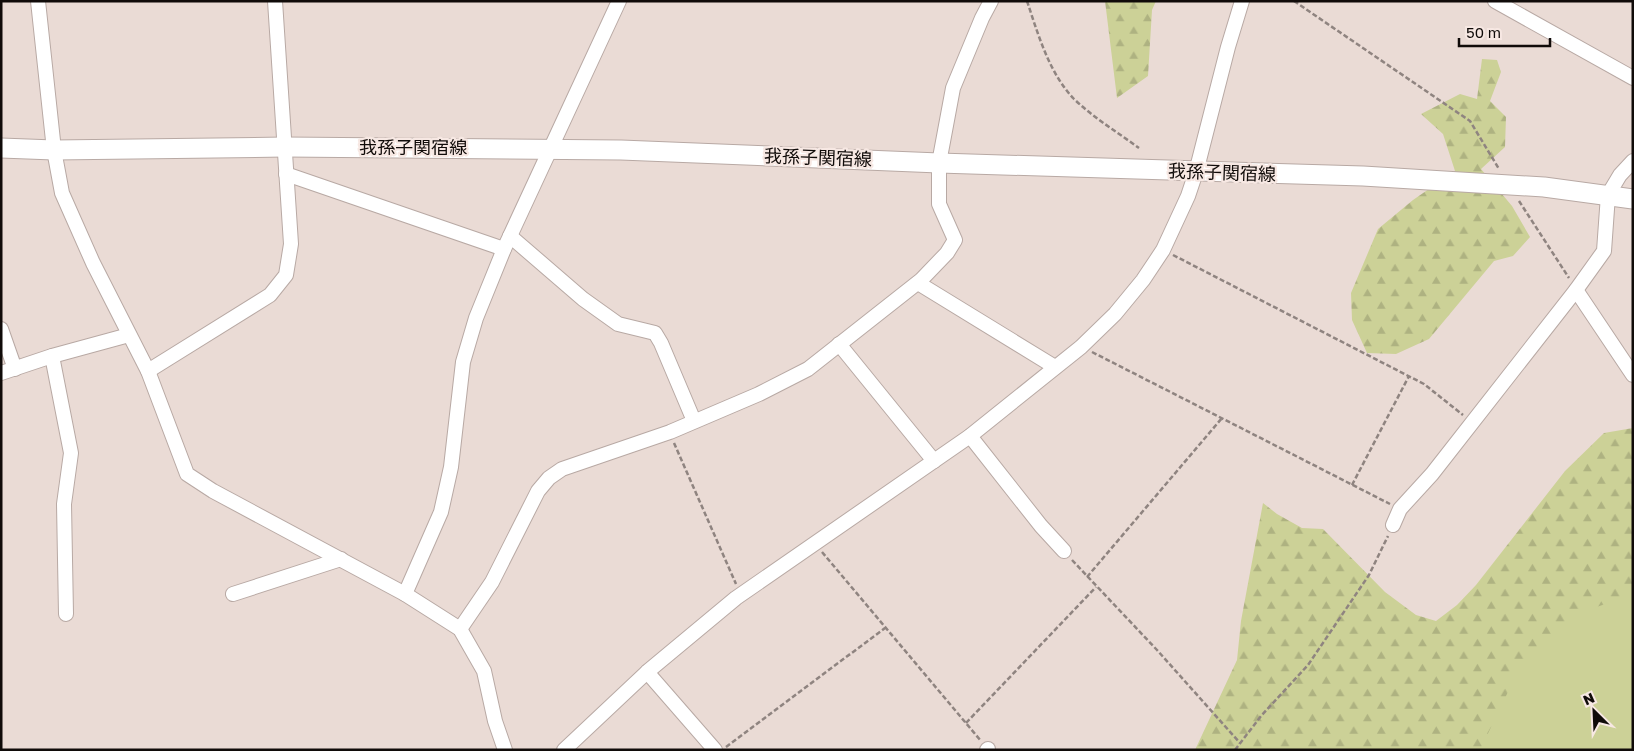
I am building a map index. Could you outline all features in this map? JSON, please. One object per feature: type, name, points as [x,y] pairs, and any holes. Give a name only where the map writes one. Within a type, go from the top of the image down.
[{"type":"main road","name":"我孫子関宿線","points":[[1,148],[54,150],[285,147],[621,150],[939,163],[1363,176],[1508,184],[1633,199]]},
{"type":"street","points":[[38,1],[54,150],[62,192],[92,263],[148,371],[187,474],[213,491],[405,594],[460,629],[484,671],[505,750]]},
{"type":"street","points":[[148,371],[270,295],[286,275],[291,244],[275,1]]},
{"type":"street","points":[[405,594],[441,512],[451,466],[463,362],[476,318],[504,249],[619,1]]},
{"type":"street","points":[[460,629],[492,582],[538,491],[549,478],[562,469],[670,432],[759,394],[808,369],[918,283],[947,253],[955,240],[940,204],[939,163],[954,88],[982,18],[991,1]]},
{"type":"street","points":[[564,750],[647,672],[741,594],[970,436],[1081,347],[1115,314],[1143,280],[1163,250],[1188,196],[1242,1]]},
{"type":"street","points":[[1495,1],[1633,78]]},
{"type":"street","points":[[1393,525],[1400,509],[1432,474],[1576,290],[1604,251],[1608,195],[1620,175],[1633,161]]},
{"type":"street","points":[[286,174],[504,249]]},
{"type":"street","points":[[510,236],[583,299],[618,324],[655,333],[694,421]]},
{"type":"street","points":[[918,283],[1055,367]]},
{"type":"street","points":[[1576,290],[1633,375]]},
{"type":"street","points":[[1,330],[15,369]]},
{"type":"street","points":[[1,373],[52,356],[129,335]]},
{"type":"street","points":[[839,344],[934,461]]},
{"type":"street","points":[[52,356],[71,453],[64,504],[66,614]]},
{"type":"street","points":[[970,436],[1041,526],[1064,552]]},
{"type":"street","points":[[234,594],[341,559]]},
{"type":"street","points":[[647,672],[714,750]]},
{"type":"path","points":[[1027,1],[1041,41],[1061,83],[1073,98],[1093,116],[1140,148]]},
{"type":"path","points":[[1294,1],[1470,121],[1576,290]]},
{"type":"path","points":[[1163,250],[1424,384],[1472,423]]},
{"type":"path","points":[[1081,347],[1400,509]]},
{"type":"path","points":[[1352,485],[1409,376]]},
{"type":"path","points":[[1087,577],[1222,418]]},
{"type":"path","points":[[670,432],[741,594]]},
{"type":"path","points":[[1235,750],[1261,716],[1308,666],[1368,575],[1393,525]]},
{"type":"path","points":[[814,543],[987,749]]},
{"type":"path","points":[[1064,552],[1157,650],[1240,743]]},
{"type":"path","points":[[966,723],[1096,587]]},
{"type":"path","points":[[722,750],[886,628]]},
{"type":"green space","points":[[1105,1],[1156,1],[1152,10],[1148,76],[1117,98]]},
{"type":"green space","points":[[1482,59],[1497,60],[1501,72],[1490,101],[1506,117],[1505,147],[1481,169],[1512,206],[1530,237],[1513,256],[1494,261],[1429,339],[1396,354],[1367,353],[1352,320],[1351,293],[1378,229],[1413,200],[1455,171],[1443,134],[1421,114],[1460,94],[1477,99]]},
{"type":"green space","points":[[1633,428],[1633,592],[1620,599],[1576,614],[1519,669],[1480,750],[1439,748],[1434,750],[1195,750],[1237,660],[1241,621],[1263,503],[1277,514],[1302,528],[1323,529],[1385,592],[1416,615],[1436,621],[1457,605],[1476,585],[1565,471],[1604,433]]},
{"type":"green space","points":[[1633,501],[1633,750],[1359,750]]}]
